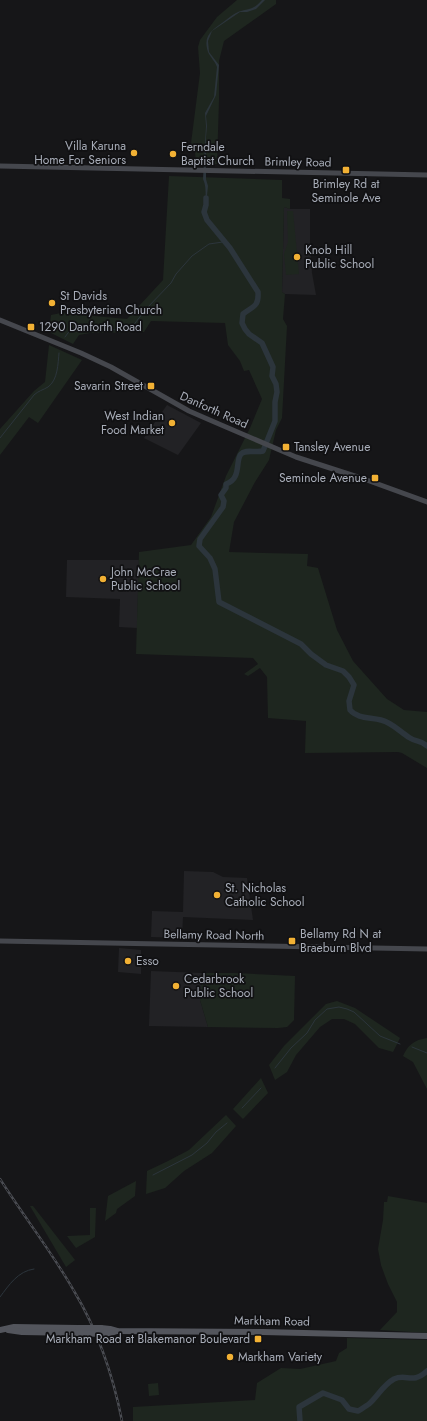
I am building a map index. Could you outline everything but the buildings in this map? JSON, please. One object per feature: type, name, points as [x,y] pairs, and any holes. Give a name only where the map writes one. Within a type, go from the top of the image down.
[{"type":"main road","name":"Brimley Road","points":[[0,166],[427,175]]},
{"type":"main road","name":"Danforth Road","points":[[0,320],[72,348],[107,365],[189,411],[219,424],[296,456],[427,502]]},
{"type":"main road","name":"Bellamy Road North","points":[[0,941],[427,949]]},
{"type":"main road","name":"Markham Road","points":[[2,1330],[14,1328],[101,1331],[110,1329],[117,1331],[258,1332],[427,1336]]},
{"type":"shaded area","points":[[237,0],[276,0],[276,4],[224,41],[219,61],[217,164],[196,165],[195,152],[190,151],[200,73],[198,47],[200,40],[217,17]]},
{"type":"shaded area","points":[[262,0],[265,0],[256,9],[247,12],[240,12],[212,31],[208,41],[209,52],[219,65],[216,95],[206,116],[207,126],[206,179],[208,186],[206,205],[203,179],[206,126],[205,113],[214,97],[217,67],[208,52],[207,41],[208,36],[213,29],[237,12],[255,7]]},
{"type":"shaded area","points":[[169,176],[282,180],[282,198],[290,199],[290,209],[284,207],[282,292],[285,294],[283,319],[287,326],[282,418],[276,430],[269,460],[255,482],[234,522],[229,552],[308,554],[307,566],[318,568],[337,630],[353,661],[387,699],[404,710],[427,712],[427,768],[398,752],[305,753],[306,721],[268,718],[267,677],[260,668],[248,676],[244,674],[258,664],[253,658],[136,654],[139,552],[191,545],[211,517],[226,476],[250,428],[262,399],[249,370],[244,371],[240,361],[228,345],[225,323],[151,321],[144,332],[90,333],[79,335],[73,344],[49,332],[51,315],[61,313],[127,319],[163,280]]},
{"type":"shaded area","name":"Knob Hill Public School","points":[[284,207],[290,209],[310,209],[312,273],[316,295],[285,294],[282,292]]},
{"type":"shaded area","points":[[287,211],[293,211],[299,274],[286,275],[284,254],[288,242]]},
{"type":"shaded area","points":[[49,345],[82,360],[38,423],[29,417],[0,455],[0,429],[34,391],[45,382]]},
{"type":"shaded area","points":[[167,405],[201,423],[178,455],[144,438]]},
{"type":"shaded area","name":"John McCrae Public School","points":[[67,560],[139,560],[137,628],[119,627],[120,599],[66,597]]},
{"type":"shaded area","name":"St. Nicholas Catholic School","points":[[184,871],[213,872],[223,877],[247,878],[253,920],[183,917],[182,938],[151,937],[152,911],[183,912]]},
{"type":"shaded area","points":[[119,948],[141,950],[141,974],[118,972]]},
{"type":"shaded area","name":"Cedarbrook Public School","points":[[151,971],[202,973],[200,1000],[208,1027],[149,1026]]},
{"type":"shaded area","points":[[202,973],[295,976],[294,1020],[287,1027],[278,1028],[208,1027],[200,1000]]},
{"type":"shaded area","points":[[337,1001],[355,1008],[400,1038],[393,1052],[379,1048],[355,1024],[344,1019],[332,1019],[320,1027],[296,1055],[287,1072],[275,1080],[269,1065],[284,1046],[326,1004]]},
{"type":"shaded area","points":[[427,1038],[427,1089],[413,1062],[403,1056],[412,1044],[418,1040]]},
{"type":"shaded area","points":[[261,1078],[268,1093],[243,1119],[233,1109]]},
{"type":"shaded area","points":[[226,1115],[236,1126],[212,1153],[184,1171],[165,1188],[146,1194],[147,1171],[189,1150]]},
{"type":"shaded area","points":[[136,1181],[135,1196],[117,1209],[116,1213],[105,1221],[108,1196]]},
{"type":"shaded area","points":[[388,1196],[427,1203],[427,1333],[380,1330],[397,1312],[397,1302],[381,1265],[378,1249],[383,1220],[384,1202],[387,1202]]},
{"type":"shaded area","points":[[30,1206],[33,1206],[75,1260],[66,1267]]},
{"type":"shaded area","points":[[90,1208],[96,1208],[95,1237],[76,1248],[67,1236],[90,1235]]},
{"type":"shaded area","points":[[347,1338],[427,1340],[427,1421],[133,1421],[133,1407],[255,1400],[257,1383],[281,1368],[300,1369],[336,1361],[339,1353],[347,1348]]},
{"type":"shaded area","points":[[158,1383],[159,1395],[149,1396],[148,1384]]},
{"type":"waterway","points":[[206,198],[204,212],[207,220],[230,248],[258,292],[256,303],[243,314],[242,323],[249,334],[262,343],[273,367],[272,376],[276,384],[277,392],[275,402],[275,421],[263,451],[245,452],[241,454],[239,457],[236,474],[231,482],[226,484],[226,488],[221,495],[224,501],[223,507],[200,539],[199,546],[210,558],[215,569],[219,602],[301,644],[311,654],[326,665],[343,671],[354,685],[349,701],[350,710],[353,713],[360,716],[385,721],[410,738],[427,746]]},
{"type":"waterway","points":[[65,337],[71,329],[76,328],[119,330],[132,327],[146,309],[171,283],[176,274],[192,256],[209,244],[223,242]]},
{"type":"waterway","points":[[0,438],[34,395],[48,387],[54,380],[57,371],[59,353]]},
{"type":"waterway","points":[[275,1068],[291,1048],[307,1033],[315,1020],[327,1009],[339,1007],[354,1012],[380,1036],[400,1044]]},
{"type":"waterway","points":[[412,1047],[427,1053]]},
{"type":"waterway","points":[[242,1108],[261,1088]]},
{"type":"waterway","points":[[153,1175],[192,1155],[207,1143],[216,1132],[227,1123]]},
{"type":"waterway","points":[[0,1297],[10,1283],[28,1270],[34,1269]]},
{"type":"waterway","points":[[300,1421],[299,1407],[323,1393],[342,1400],[349,1409],[358,1411],[369,1404],[387,1384],[394,1379],[403,1377],[413,1378],[422,1375],[427,1371]]},
{"type":"railway","points":[[0,1179],[57,1262],[83,1306],[104,1354],[122,1421]]},
{"type":"place","name":"Villa Karuna Home For Seniors","points":[[134,153]]},
{"type":"place","name":"Ferndale Baptist Church","points":[[173,154]]},
{"type":"place","name":"Brimley Rd at Seminole Ave","points":[[346,170]]},
{"type":"place","name":"Knob Hill Public School","points":[[297,257]]},
{"type":"place","name":"St Davids Presbyterian Church","points":[[52,303]]},
{"type":"place","name":"1290 Danforth Road","points":[[31,327]]},
{"type":"place","name":"Savarin Street","points":[[151,386]]},
{"type":"place","name":"West Indian Food Market","points":[[172,423]]},
{"type":"place","name":"Tansley Avenue","points":[[286,447]]},
{"type":"place","name":"Seminole Avenue","points":[[375,478]]},
{"type":"place","name":"John McCrae Public School","points":[[103,579]]},
{"type":"place","name":"St. Nicholas Catholic School","points":[[217,895]]},
{"type":"place","name":"Bellamy Rd N at Braeburn Blvd","points":[[292,941]]},
{"type":"place","name":"Esso","points":[[128,961]]},
{"type":"place","name":"Cedarbrook Public School","points":[[176,986]]},
{"type":"place","name":"Markham Road at Blakemanor Boulevard","points":[[258,1339]]},
{"type":"place","name":"Markham Variety","points":[[230,1357]]}]
